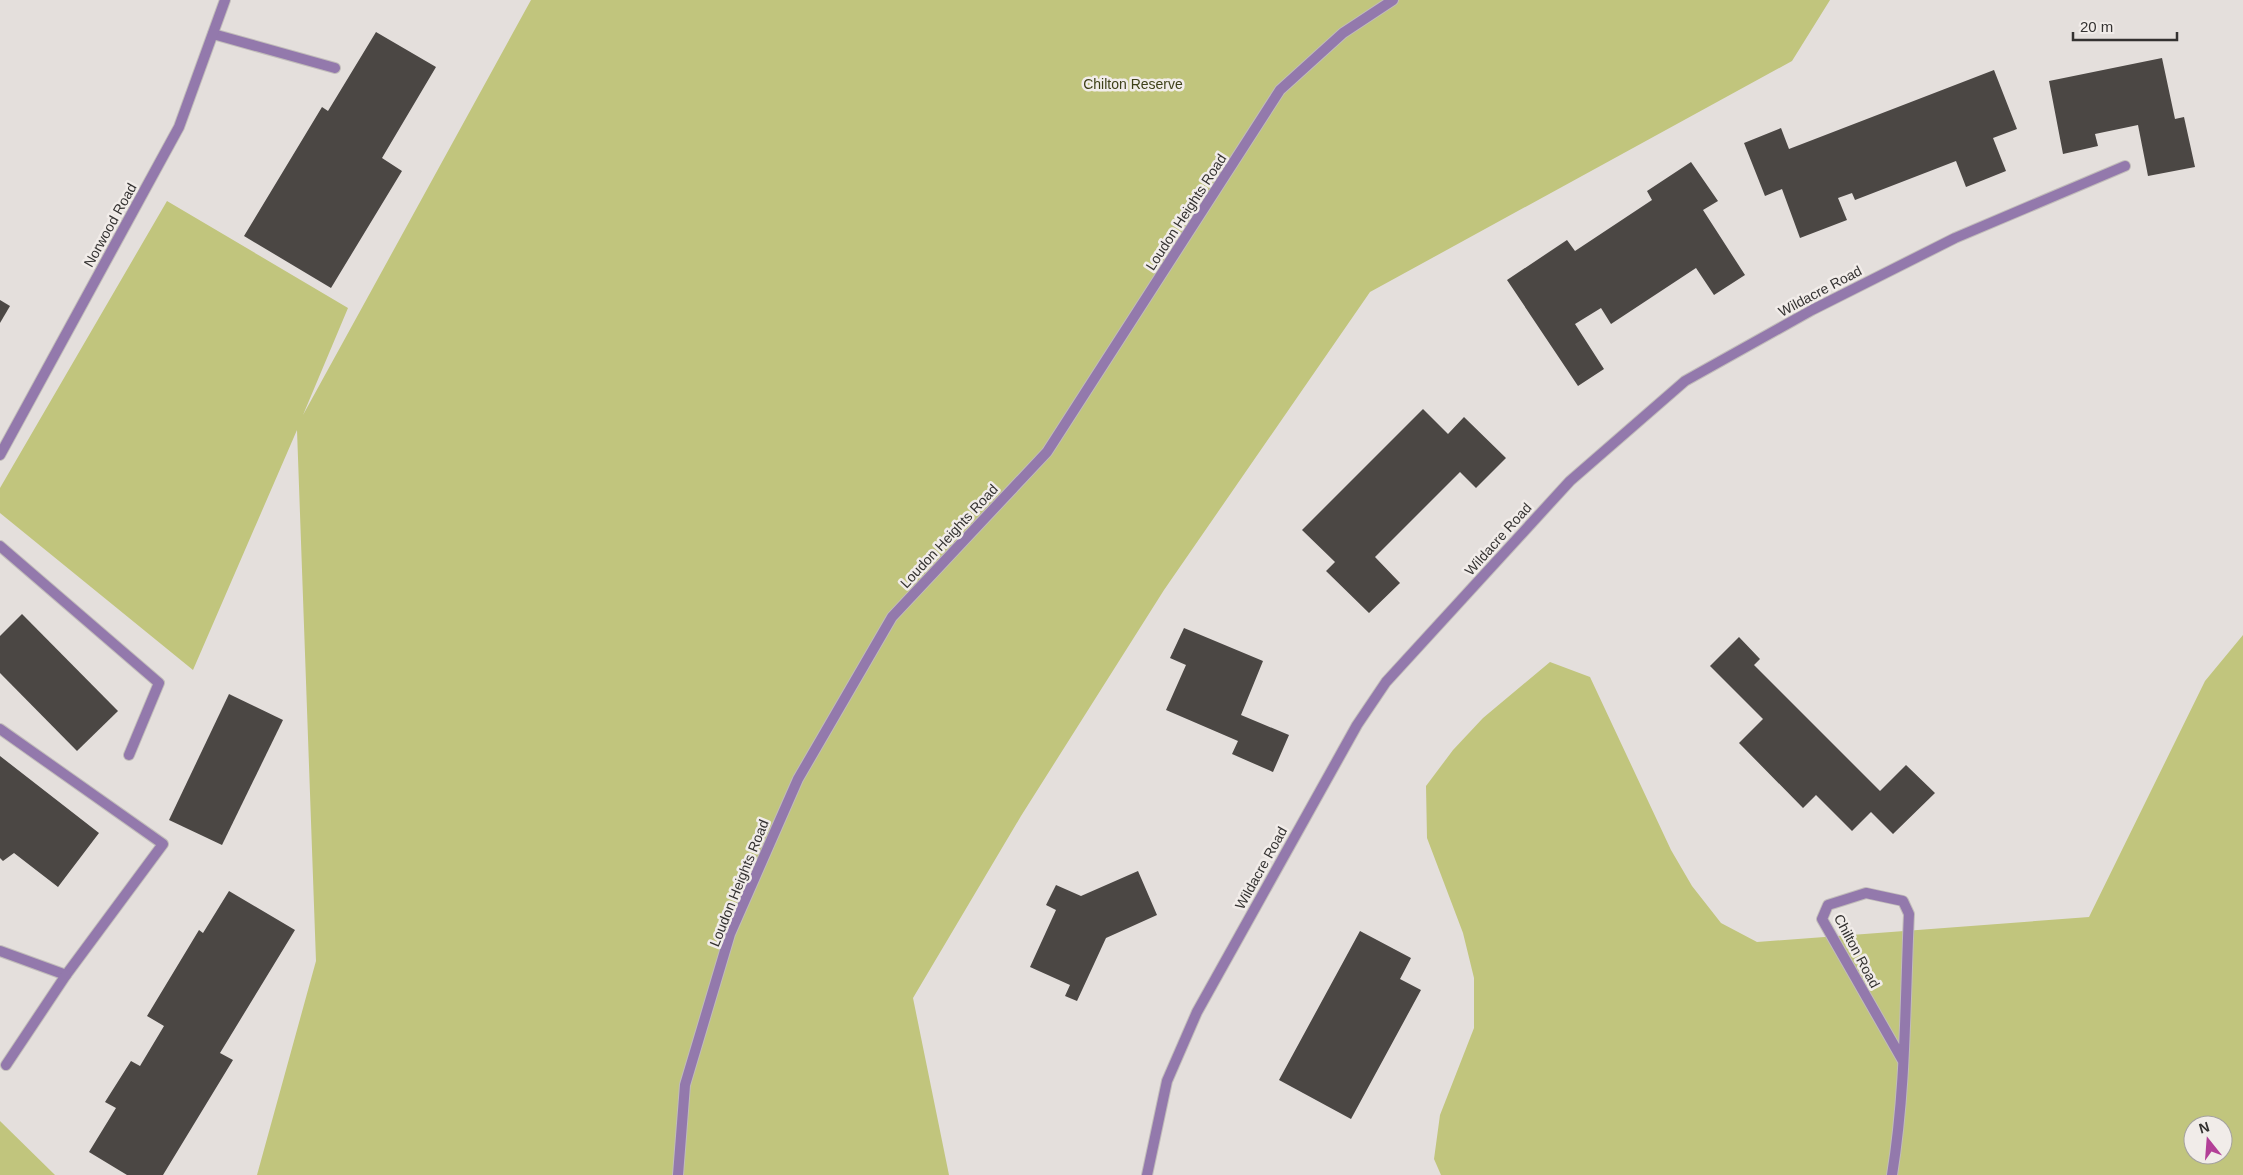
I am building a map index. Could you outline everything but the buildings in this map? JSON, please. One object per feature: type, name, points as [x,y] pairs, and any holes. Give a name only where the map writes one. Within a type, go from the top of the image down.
[{"type":"street","name":"Norwood Road","points":[[0,455],[179,127],[225,0]]},
{"type":"street","name":"Loudon Heights Road","points":[[678,1175],[685,1085],[730,934],[798,779],[892,617],[1047,452],[1280,90],[1343,33],[1393,0]]},
{"type":"street","points":[[213,34],[335,68]]},
{"type":"street","name":"Wildacre Road","points":[[1147,1175],[1167,1081],[1197,1012],[1356,725],[1386,682],[1570,481],[1693,377],[1812,310],[1955,238],[2125,166]]},
{"type":"street","points":[[0,546],[159,683],[129,755]]},
{"type":"street","points":[[0,729],[163,844],[66,975],[6,1065]]},
{"type":"street","name":"Chilton Road","points":[[1892,1175],[1899,1128],[1910,914],[1903,901],[1866,893],[1828,905],[1822,919],[1902,1061]]},
{"type":"street","points":[[0,951],[66,975]]},
{"type":"green space","name":"Chilton Reserve","points":[[531,0],[1830,0],[1792,61],[1370,292],[1164,590],[1021,816],[913,998],[949,1175],[257,1175],[316,961],[297,430],[193,670],[0,513],[0,488],[167,201],[348,308],[303,415]]},
{"type":"green space","points":[[2243,635],[2243,1175],[1441,1175],[1434,1159],[1440,1115],[1474,1028],[1474,978],[1463,933],[1427,838],[1426,786],[1453,750],[1483,718],[1550,662],[1590,677],[1671,850],[1692,886],[1721,923],[1757,942],[2089,917],[2205,681]]},
{"type":"green space","points":[[0,1121],[55,1175],[0,1175]]}]
